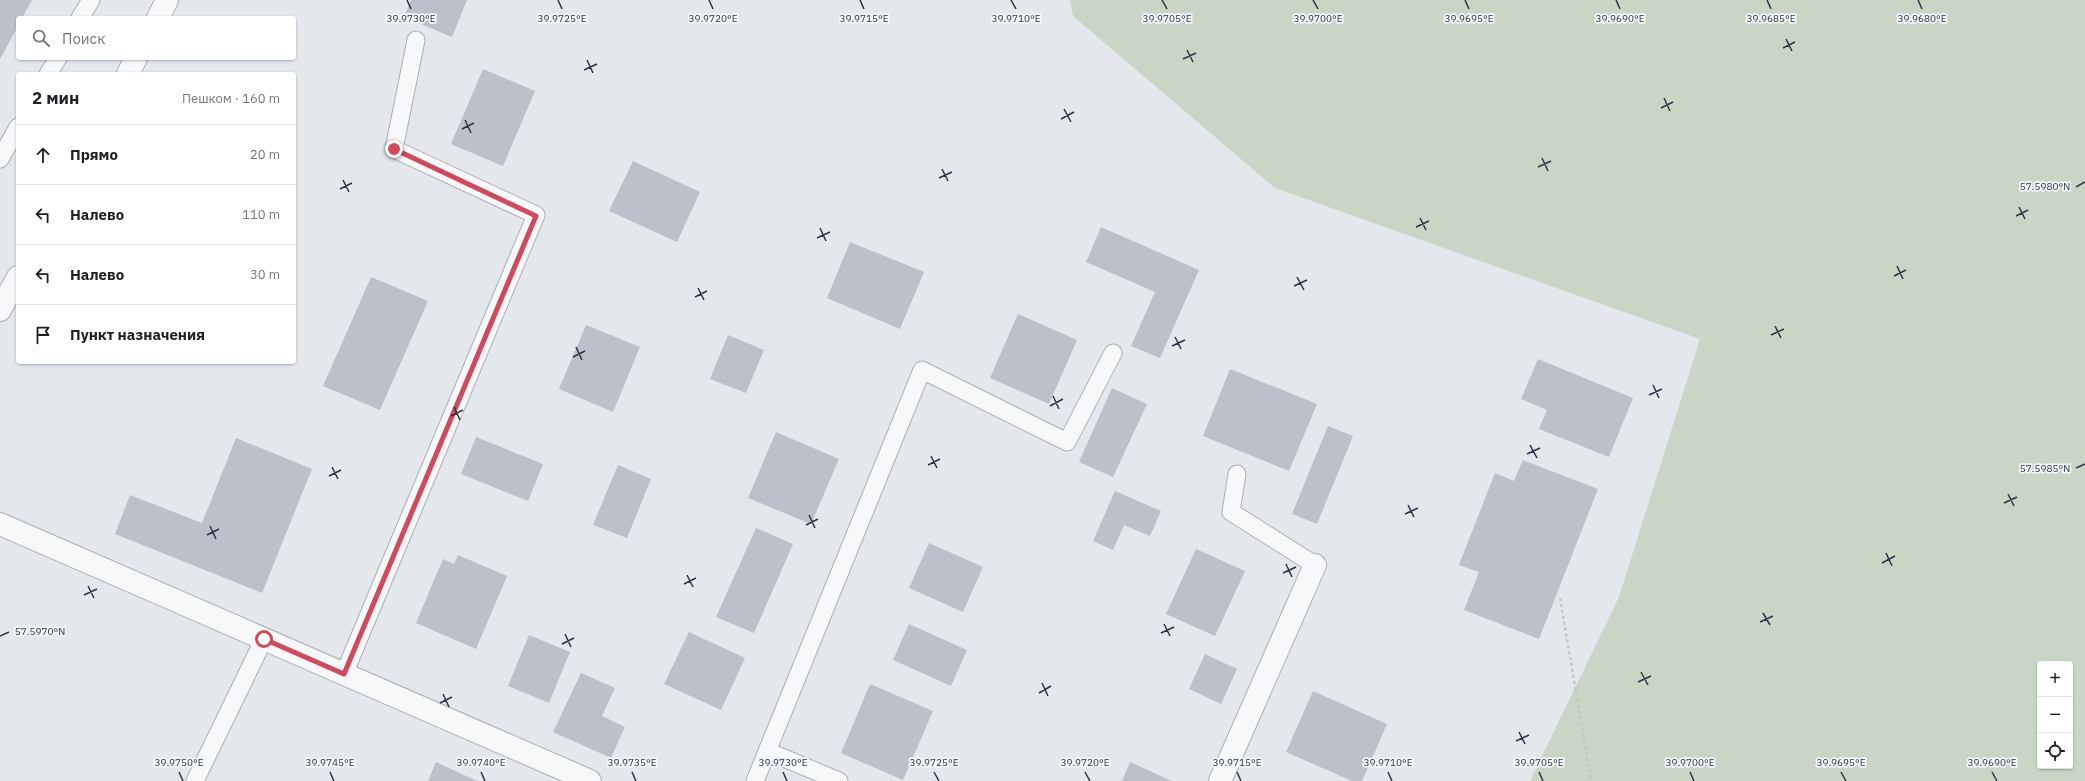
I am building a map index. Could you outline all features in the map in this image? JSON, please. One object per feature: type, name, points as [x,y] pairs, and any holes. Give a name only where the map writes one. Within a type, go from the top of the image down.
[{"type":"street","points":[[159,16],[167,0]]},
{"type":"street","points":[[129,72],[135,60]]},
{"type":"street","points":[[0,310],[16,281]]},
{"type":"street","points":[[0,524],[590,781]]},
{"type":"street","points":[[1220,781],[1315,565]]},
{"type":"lane","points":[[81,16],[91,0]]},
{"type":"lane","points":[[344,674],[536,216],[394,149],[416,40]]},
{"type":"lane","points":[[49,72],[57,60]]},
{"type":"lane","points":[[0,159],[16,131]]},
{"type":"lane","points":[[755,781],[922,370],[1067,442],[1113,353]]},
{"type":"lane","points":[[1237,474],[1231,512],[1315,565]]},
{"type":"lane","points":[[195,781],[264,639]]},
{"type":"lane","points":[[767,751],[839,781]]},
{"type":"path","points":[[1560,598],[1591,781]]},
{"type":"green space","points":[[1070,0],[2085,0],[2085,781],[1530,781],[1619,597],[1700,339],[1275,188],[1073,16]]},
{"type":"building","points":[[0,0],[32,0],[23,16],[16,16],[16,30],[0,59]]},
{"type":"building","points":[[411,0],[467,0],[452,37],[404,17]]},
{"type":"building","points":[[483,69],[535,91],[503,166],[451,144]]},
{"type":"building","points":[[633,161],[700,192],[677,242],[609,211]]},
{"type":"building","points":[[1101,227],[1199,270],[1160,358],[1131,346],[1155,292],[1086,262]]},
{"type":"building","points":[[850,242],[924,272],[900,329],[827,298]]},
{"type":"building","points":[[371,277],[428,301],[380,410],[323,386]]},
{"type":"building","points":[[1018,314],[1077,340],[1049,404],[990,378]]},
{"type":"building","points":[[586,325],[640,347],[613,412],[559,389]]},
{"type":"building","points":[[728,335],[764,350],[746,393],[710,379]]},
{"type":"building","points":[[1538,359],[1633,398],[1609,457],[1539,429],[1547,410],[1521,399]]},
{"type":"building","points":[[1230,369],[1317,404],[1289,471],[1203,436]]},
{"type":"building","points":[[1112,388],[1147,404],[1113,477],[1079,462]]},
{"type":"building","points":[[1328,426],[1353,436],[1317,524],[1292,514]]},
{"type":"building","points":[[776,432],[839,459],[811,524],[748,498]]},
{"type":"building","points":[[476,437],[543,464],[528,501],[461,474]]},
{"type":"building","points":[[236,438],[312,469],[262,593],[115,534],[130,495],[202,523]]},
{"type":"building","points":[[1523,460],[1598,489],[1539,639],[1464,610],[1479,572],[1459,565],[1495,473],[1514,481]]},
{"type":"building","points":[[618,465],[651,479],[627,538],[593,525]]},
{"type":"building","points":[[1115,491],[1161,511],[1150,536],[1124,525],[1113,550],[1093,541]]},
{"type":"building","points":[[756,528],[793,544],[754,633],[716,617]]},
{"type":"building","points":[[929,543],[983,567],[963,612],[909,588]]},
{"type":"building","points":[[1196,549],[1245,571],[1215,636],[1166,614]]},
{"type":"building","points":[[458,555],[507,576],[476,649],[416,623],[443,559],[454,564]]},
{"type":"building","points":[[909,624],[967,650],[951,686],[893,660]]},
{"type":"building","points":[[689,632],[745,658],[721,710],[664,684]]},
{"type":"building","points":[[529,635],[570,652],[549,703],[508,686]]},
{"type":"building","points":[[1205,654],[1237,669],[1221,704],[1189,689]]},
{"type":"building","points":[[581,673],[615,688],[602,716],[625,727],[611,758],[553,732]]},
{"type":"building","points":[[870,684],[933,711],[903,780],[841,753]]},
{"type":"building","points":[[1313,691],[1387,724],[1362,781],[1352,781],[1286,752]]},
{"type":"building","points":[[436,762],[477,781],[428,781]]},
{"type":"building","points":[[1130,762],[1172,781],[1122,781]]},
{"type":"route","points":[[264,639],[344,674],[536,216],[394,149]]}]
